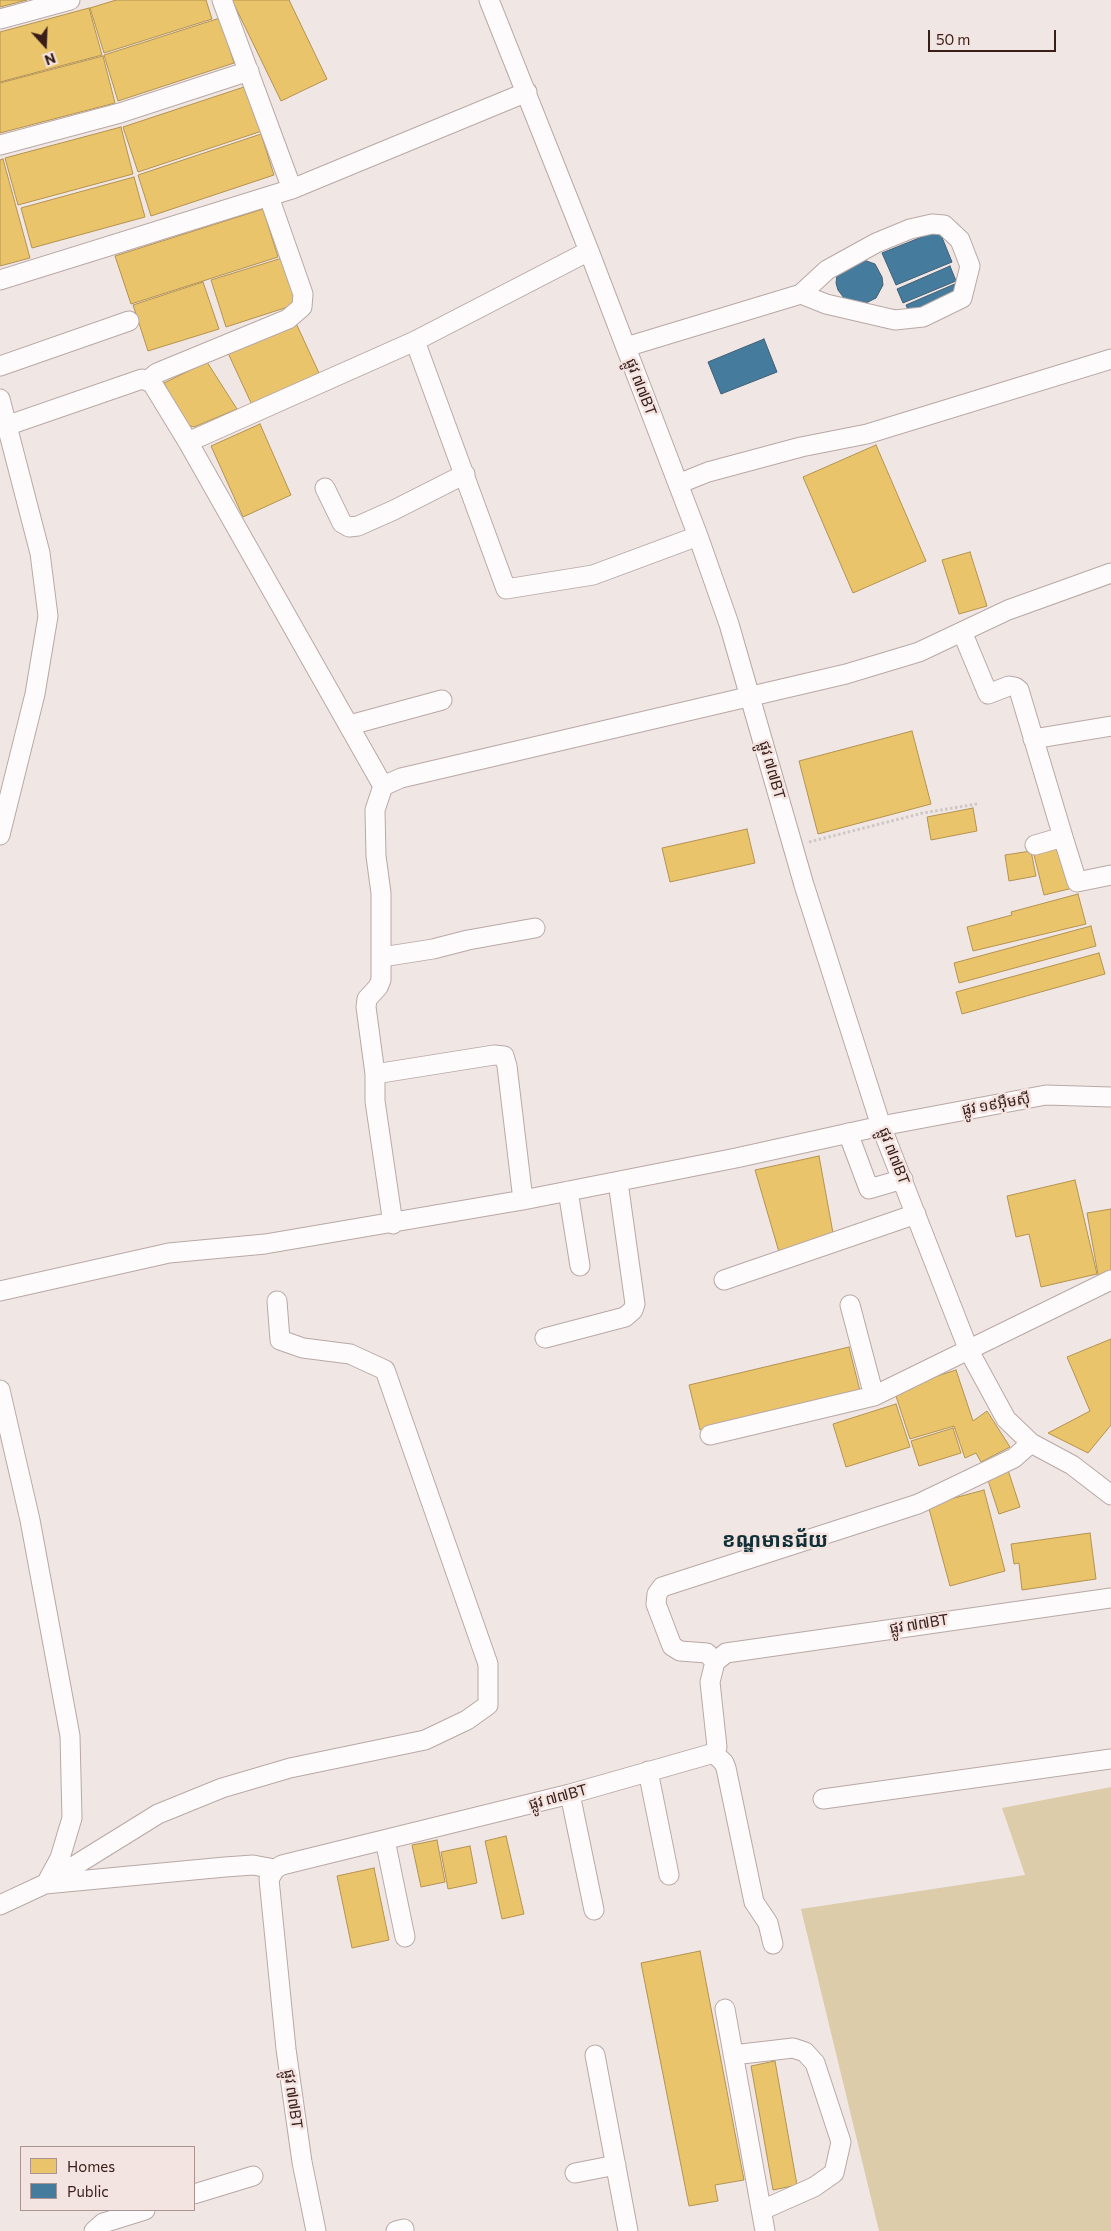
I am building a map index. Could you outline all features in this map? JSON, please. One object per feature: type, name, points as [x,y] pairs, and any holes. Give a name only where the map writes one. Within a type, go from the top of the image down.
[{"type":"street","points":[[0,19],[70,0]]},
{"type":"street","points":[[222,0],[292,189]]},
{"type":"street","name":"ផ្លូវ ៧៧BT","points":[[489,0],[590,251],[698,536],[751,697],[794,846],[881,1126],[969,1352],[1006,1419],[1031,1443],[1072,1465],[1111,1495]]},
{"type":"street","points":[[0,145],[120,114],[249,71]]},
{"type":"street","points":[[0,280],[292,189],[527,92]]},
{"type":"street","points":[[148,380],[157,373],[288,319],[302,307],[303,294],[269,197]]},
{"type":"street","points":[[626,347],[801,294],[827,270],[876,243],[910,229],[932,224],[944,225],[960,240],[970,266],[962,298],[924,317],[895,320],[826,304],[801,294]]},
{"type":"street","points":[[188,442],[415,341],[590,251]]},
{"type":"street","points":[[0,366],[129,321]]},
{"type":"street","points":[[415,341],[506,589],[593,575],[698,536]]},
{"type":"street","points":[[678,484],[708,472],[801,447],[867,434],[1111,359]]},
{"type":"street","points":[[4,426],[142,379],[152,383],[188,442],[384,786]]},
{"type":"street","points":[[0,399],[4,426],[40,553],[48,616],[36,694],[0,835]]},
{"type":"street","points":[[325,488],[342,523],[349,527],[394,510],[465,474]]},
{"type":"street","points":[[393,1224],[375,1101],[375,1074],[366,1007],[367,999],[378,987],[381,980],[382,957],[375,810],[384,786],[401,778],[751,697],[883,663],[919,652],[963,634],[981,622],[1008,610],[1111,573]]},
{"type":"street","points":[[963,634],[988,694],[1009,686],[1019,690],[1077,882],[1111,875]]},
{"type":"street","points":[[350,725],[442,700]]},
{"type":"street","points":[[1033,739],[1111,730]]},
{"type":"street","points":[[1035,845],[1063,837]]},
{"type":"street","points":[[382,957],[433,949],[468,940],[535,928]]},
{"type":"street","points":[[375,1074],[494,1055],[504,1056],[507,1066],[524,1200]]},
{"type":"street","name":"ផ្លូវ ១៩អ៊ឹមស៊ី","points":[[0,1291],[169,1253],[265,1244],[393,1224],[524,1200],[881,1126],[1046,1095],[1111,1096]]},
{"type":"street","points":[[848,1133],[869,1189],[902,1179]]},
{"type":"street","points":[[545,1338],[625,1317],[633,1310],[635,1304],[618,1182]]},
{"type":"street","points":[[568,1191],[580,1266]]},
{"type":"street","points":[[724,1280],[916,1214]]},
{"type":"street","points":[[710,1435],[874,1396],[969,1352],[1111,1280]]},
{"type":"street","points":[[0,1905],[45,1884],[167,1810],[222,1788],[290,1768],[425,1740],[467,1720],[488,1705],[488,1664],[385,1370],[350,1354],[303,1348],[280,1340],[277,1301]]},
{"type":"street","points":[[850,1305],[874,1396]]},
{"type":"street","points":[[0,1390],[30,1520],[70,1736],[72,1818],[60,1858],[45,1884]]},
{"type":"street","points":[[773,1944],[768,1923],[754,1902],[726,1768],[724,1763],[714,1753],[718,1747],[710,1682],[715,1662],[707,1653],[680,1651],[672,1646],[656,1604],[657,1594],[662,1587],[918,1504],[1014,1458],[1031,1443]]},
{"type":"street","name":"ផ្លូវ ៧៧BT","points":[[715,1662],[726,1653],[1111,1598]]},
{"type":"street","name":"ផ្លូវ ៧៧BT","points":[[316,2231],[302,2162],[286,2049],[269,1879],[275,1870],[282,1865],[570,1794],[714,1753]]},
{"type":"street","points":[[823,1799],[1111,1759]]},
{"type":"street","points":[[648,1771],[670,1876]]},
{"type":"street","points":[[570,1794],[594,1910]]},
{"type":"street","points":[[385,1840],[405,1937]]},
{"type":"street","points":[[45,1884],[253,1865],[275,1870]]},
{"type":"street","points":[[725,2009],[765,2231]]},
{"type":"street","points":[[733,2055],[793,2048],[805,2052],[815,2063],[841,2142],[834,2172],[814,2187],[762,2210]]},
{"type":"street","points":[[595,2055],[628,2231]]},
{"type":"street","points":[[576,2173],[616,2165]]},
{"type":"street","points":[[195,2194],[253,2176]]},
{"type":"street","points":[[94,2231],[103,2223],[142,2211]]},
{"type":"path","points":[[794,846],[923,813],[977,804]]},
{"type":"shaded area","points":[[1111,1787],[1111,2231],[879,2231],[801,1909],[1025,1875],[1002,1808]]},
{"type":"building: Homes","points":[[0,0],[27,0],[0,7]]},
{"type":"building: Homes","points":[[116,0],[206,0],[212,19],[104,53],[90,8]]},
{"type":"building: Homes","points":[[232,0],[289,0],[327,79],[281,101]]},
{"type":"building: Homes","points":[[89,8],[102,55],[0,82],[0,32]]},
{"type":"building: Homes","points":[[220,18],[234,63],[118,101],[104,55]]},
{"type":"building: Homes","points":[[103,56],[115,103],[0,133],[0,83]]},
{"type":"building: Homes","points":[[247,86],[262,131],[138,172],[123,127]]},
{"type":"building: Homes","points":[[121,127],[133,174],[18,205],[5,158]]},
{"type":"building: Homes","points":[[261,134],[274,175],[151,216],[138,175]]},
{"type":"building: Homes","points":[[3,159],[30,258],[0,266],[0,160]]},
{"type":"building: Homes","points":[[134,177],[145,217],[32,248],[21,208]]},
{"type":"building: Homes","points":[[263,209],[278,257],[131,304],[115,256]]},
{"type":"building: Homes","points":[[282,258],[297,304],[226,327],[211,280]]},
{"type":"building: Homes","points":[[203,282],[219,329],[148,351],[133,305]]},
{"type":"building: Homes","points":[[295,321],[319,373],[252,405],[228,353]]},
{"type":"building: Homes","points":[[207,362],[237,409],[194,427],[186,425],[164,383]]},
{"type":"building: Homes","points":[[260,424],[291,495],[243,517],[211,446]]},
{"type":"building: Homes","points":[[876,445],[926,561],[853,593],[803,477]]},
{"type":"building: Homes","points":[[970,552],[987,606],[959,614],[942,560]]},
{"type":"building: Homes","points":[[912,731],[931,804],[818,834],[799,761]]},
{"type":"building: Homes","points":[[973,808],[977,831],[931,840],[927,817]]},
{"type":"building: Homes","points":[[747,829],[755,863],[670,882],[662,848]]},
{"type":"building: Homes","points":[[1062,843],[1073,888],[1044,895],[1033,851]]},
{"type":"building: Homes","points":[[1031,851],[1036,876],[1009,881],[1005,855]]},
{"type":"building: Homes","points":[[1078,894],[1086,924],[973,951],[967,927],[1012,915],[1011,912]]},
{"type":"building: Homes","points":[[1091,926],[1096,946],[959,983],[954,963]]},
{"type":"building: Homes","points":[[1099,953],[1105,974],[962,1014],[956,992]]},
{"type":"building: Homes","points":[[819,1156],[833,1233],[779,1252],[755,1170]]},
{"type":"building: Homes","points":[[1075,1180],[1097,1274],[1041,1287],[1029,1234],[1016,1237],[1007,1196]]},
{"type":"building: Homes","points":[[1111,1209],[1111,1274],[1099,1280],[1087,1213]]},
{"type":"building: Homes","points":[[1111,1339],[1111,1425],[1088,1453],[1048,1433],[1090,1411],[1067,1357]]},
{"type":"building: Homes","points":[[849,1347],[860,1391],[700,1430],[689,1385]]},
{"type":"building: Homes","points":[[956,1370],[973,1421],[987,1411],[1010,1447],[981,1462],[976,1453],[965,1458],[954,1426],[910,1439],[894,1390]]},
{"type":"building: Homes","points":[[896,1404],[910,1447],[846,1467],[833,1424]]},
{"type":"building: Homes","points":[[953,1428],[961,1453],[919,1466],[911,1441]]},
{"type":"building: Homes","points":[[1007,1467],[1020,1507],[999,1514],[986,1474]]},
{"type":"building: Homes","points":[[984,1490],[1005,1571],[950,1586],[928,1505]]},
{"type":"building: Homes","points":[[1090,1533],[1096,1579],[1022,1590],[1019,1563],[1014,1564],[1011,1544]]},
{"type":"building: Homes","points":[[506,1836],[524,1914],[502,1919],[485,1841]]},
{"type":"building: Homes","points":[[437,1840],[445,1882],[421,1887],[412,1845]]},
{"type":"building: Homes","points":[[470,1846],[477,1883],[448,1889],[441,1852]]},
{"type":"building: Homes","points":[[374,1868],[389,1940],[352,1948],[337,1876]]},
{"type":"building: Homes","points":[[700,1951],[744,2180],[715,2185],[718,2201],[689,2206],[641,1963]]},
{"type":"building: Homes","points":[[775,2061],[797,2185],[773,2190],[751,2066]]},
{"type":"building: Public","points":[[939,230],[952,262],[896,285],[882,253]]},
{"type":"building: Public","points":[[861,259],[875,264],[882,277],[883,285],[876,298],[862,305],[847,302],[838,290],[836,283],[837,275]]},
{"type":"building: Public","points":[[950,266],[956,281],[903,303],[897,289]]},
{"type":"building: Public","points":[[957,283],[962,295],[911,317],[906,305]]},
{"type":"building: Public","points":[[764,339],[777,372],[721,394],[708,362]]},
{"type":"district","name":"ខណ្ឌមានជ័យ","points":[[775,1540]]}]
